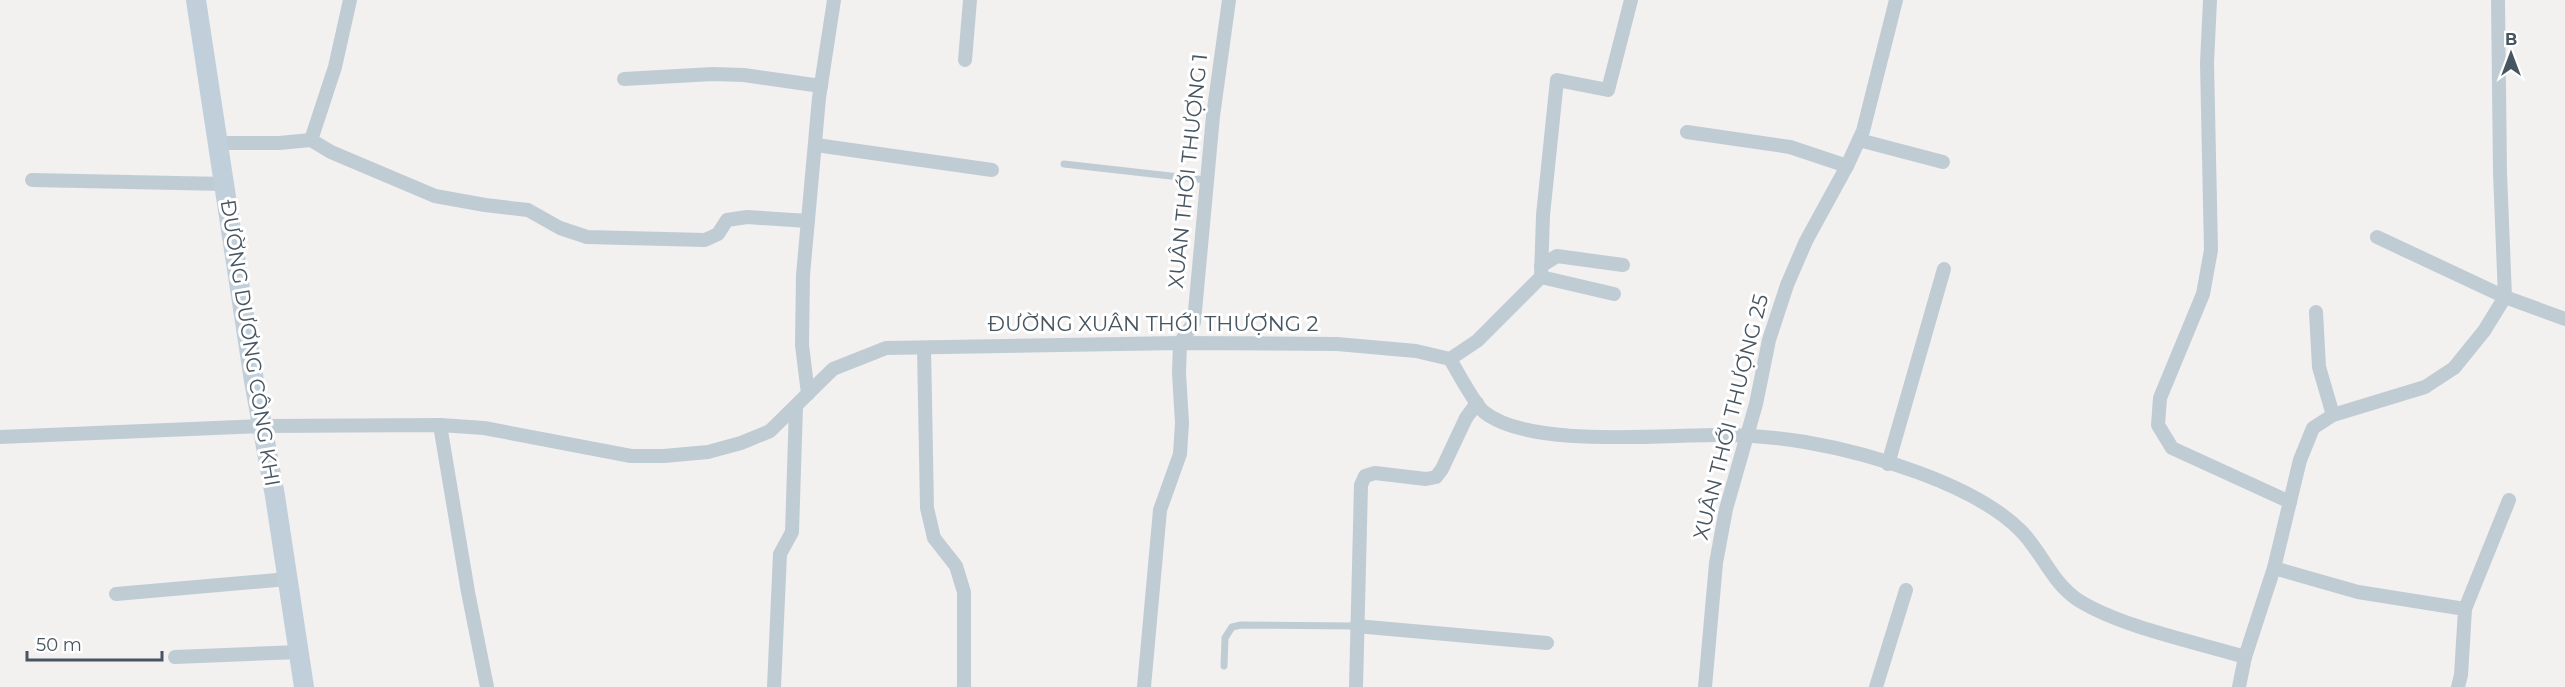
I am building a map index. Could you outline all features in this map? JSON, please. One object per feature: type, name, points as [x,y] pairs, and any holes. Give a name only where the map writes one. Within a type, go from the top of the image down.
[{"type":"main road","name":"ĐƯỜNG DƯƠNG CÔNG KHI","points":[[196,0],[254,381],[304,687]]},
{"type":"street","points":[[311,140],[335,67],[350,0]]},
{"type":"street","points":[[808,394],[802,345],[803,275],[821,86],[834,0]]},
{"type":"street","points":[[965,60],[970,0]]},
{"type":"street","name":"XUÂN THỚI THƯỢNG 1","points":[[1180,343],[1194,322],[1206,180],[1229,0]]},
{"type":"street","points":[[1541,272],[1543,215],[1557,80],[1608,90],[1631,0]]},
{"type":"street","name":"XUÂN THỚI THƯỢNG 25","points":[[1707,686],[1716,563],[1726,509],[1756,404],[1769,340],[1787,285],[1806,241],[1859,140],[1896,0]]},
{"type":"street","points":[[2210,0],[2207,63],[2211,250],[2203,294],[2160,398],[2158,425],[2172,448],[2290,502]]},
{"type":"street","points":[[2239,687],[2245,657],[2274,568],[2300,460],[2313,429],[2333,415],[2425,387],[2454,368],[2484,331],[2505,297],[2500,173],[2498,0]]},
{"type":"street","points":[[624,79],[723,74],[821,86]]},
{"type":"street","points":[[1687,132],[1790,147],[1847,166]]},
{"type":"street","points":[[219,143],[279,143],[311,140],[332,152],[435,196],[485,206],[528,210],[560,228],[587,237],[705,240],[718,234],[727,220],[747,217],[808,221]]},
{"type":"street","points":[[1859,140],[1943,162]]},
{"type":"street","points":[[816,145],[992,170]]},
{"type":"street","points":[[32,180],[225,184]]},
{"type":"street","points":[[2377,237],[2505,297],[2565,319]]},
{"type":"street","points":[[1623,265],[1557,256],[1477,341],[1450,359],[1482,411],[1524,429],[1610,437],[1745,436],[1805,442],[1934,478],[1974,497],[2021,531],[2057,581],[2077,599],[2113,617],[2245,657]]},
{"type":"street","points":[[1888,464],[1944,269]]},
{"type":"street","points":[[1541,272],[1614,294]]},
{"type":"street","points":[[2316,312],[2319,367],[2333,415]]},
{"type":"street","points":[[1144,687],[1160,510],[1180,454],[1182,423],[1180,343]]},
{"type":"street","name":"ĐƯỜNG XUÂN THỚI THƯỢNG 2","points":[[0,437],[263,426],[441,426],[484,428],[631,456],[664,456],[708,452],[770,432],[833,369],[886,348],[1180,343],[1337,344],[1416,351],[1450,359]]},
{"type":"street","points":[[924,348],[927,508],[934,538],[956,566],[964,592],[964,687]]},
{"type":"street","points":[[1356,687],[1361,484],[1365,476],[1375,473],[1426,479],[1436,477],[1466,418],[1477,403]]},
{"type":"street","points":[[774,687],[780,554],[792,532],[796,407]]},
{"type":"street","points":[[441,426],[468,592],[487,687]]},
{"type":"street","points":[[2458,687],[2461,675],[2465,609],[2509,500]]},
{"type":"street","points":[[2274,568],[2358,592],[2465,609]]},
{"type":"street","points":[[116,594],[288,579]]},
{"type":"street","points":[[1876,687],[1906,590]]},
{"type":"street","points":[[1356,626],[1547,643]]},
{"type":"street","points":[[175,657],[299,652]]},
{"type":"lane","points":[[1064,164],[1206,180]]},
{"type":"lane","points":[[1224,666],[1225,638],[1232,627],[1241,625],[1356,626]]}]
